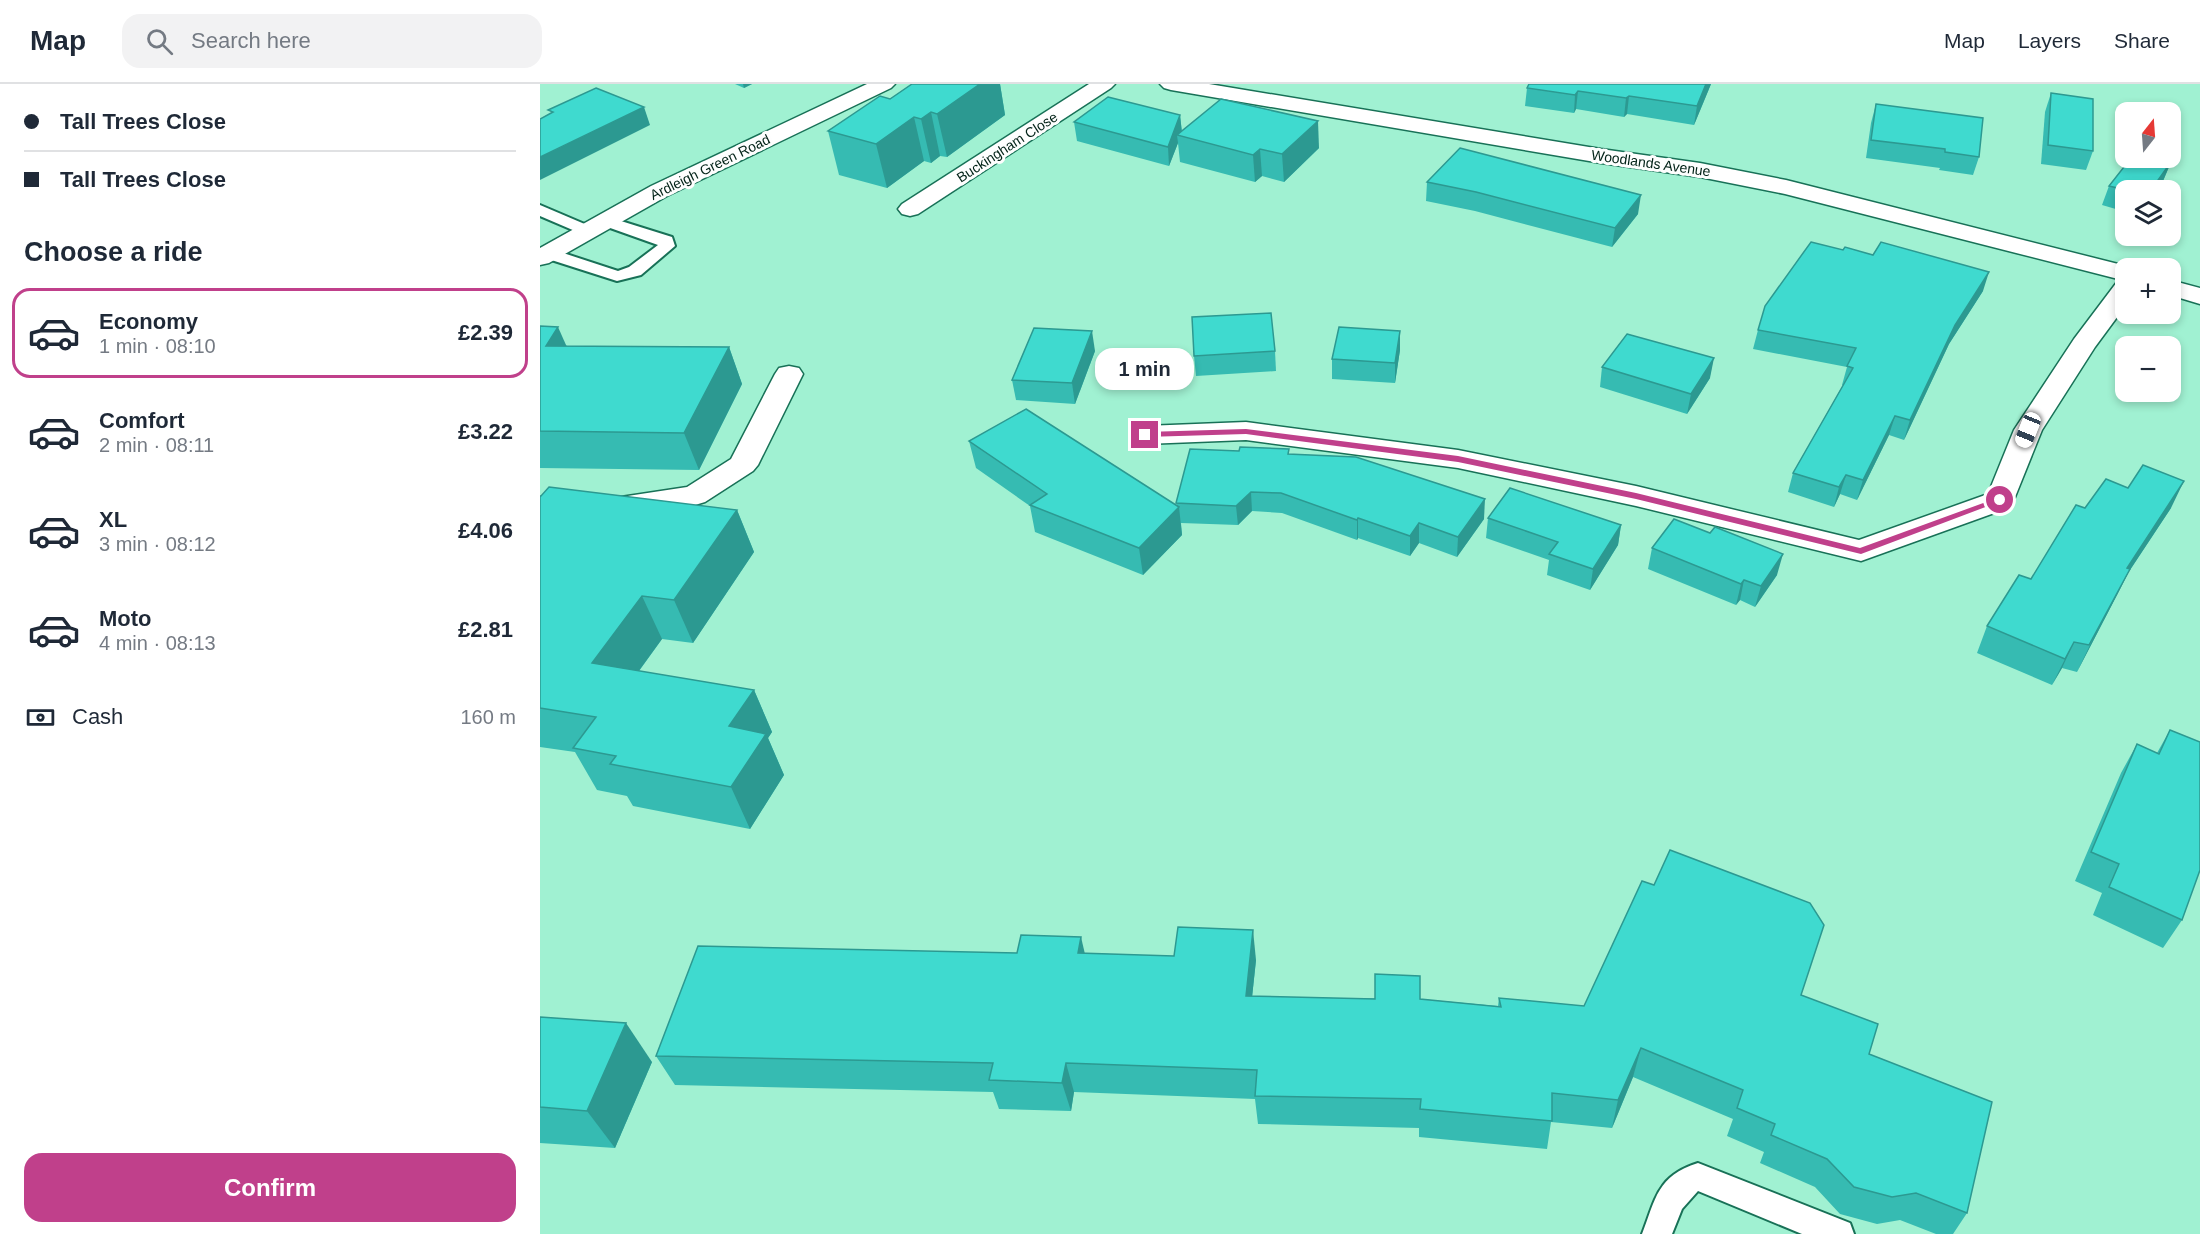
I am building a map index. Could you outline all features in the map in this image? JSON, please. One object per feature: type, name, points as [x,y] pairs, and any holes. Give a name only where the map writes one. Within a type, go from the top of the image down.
[{"type":"street","name":"Ardleigh Green Road","points":[[545,252],[659,191],[884,84]]},
{"type":"street","name":"Buckingham Close","points":[[910,209],[1104,84]]},
{"type":"street","name":"Woodlands Avenue","points":[[1171,84],[1710,172],[1786,187],[2115,271]]},
{"type":"street","points":[[2181,290],[2200,296]]},
{"type":"street","points":[[1145,435],[1246,431],[1458,459],[1636,496],[1861,551],[2000,500],[2028,430],[2083,345],[2115,302]]},
{"type":"street","points":[[540,507],[602,510],[695,495],[743,465],[789,374]]},
{"type":"lane","points":[[540,210],[597,226],[666,241],[667,246],[635,271],[617,276],[545,252]]},
{"type":"lane","points":[[1658,1234],[1678,1185],[1688,1179],[1698,1177],[1839,1234]]},
{"type":"building","points":[[912,84],[980,84],[937,114],[931,112],[921,119],[914,117],[876,144],[828,131],[880,96],[890,99]]},
{"type":"building","points":[[1529,84],[1706,84],[1697,106],[1578,91],[1575,95],[1527,88]]},
{"type":"building","points":[[596,88],[644,107],[540,157],[540,119],[553,112],[548,110]]},
{"type":"building","points":[[2051,93],[2093,99],[2093,151],[2048,145]]},
{"type":"building","points":[[1108,97],[1180,115],[1168,147],[1074,122]]},
{"type":"building","points":[[1221,99],[1318,121],[1282,154],[1260,149],[1253,155],[1177,135]]},
{"type":"building","points":[[1876,104],[1983,118],[1979,157],[1945,152],[1945,149],[1871,140]]},
{"type":"building","points":[[1460,148],[1641,195],[1615,228],[1476,192],[1427,182]]},
{"type":"building","points":[[2123,168],[2167,168],[2158,180],[2115,180],[2115,187],[2109,186]]},
{"type":"building","points":[[1811,242],[1843,250],[1845,247],[1873,255],[1881,242],[1989,272],[1955,325],[1910,420],[1895,416],[1863,480],[1846,475],[1839,487],[1793,473],[1853,368],[1847,366],[1856,348],[1758,330],[1765,306]]},
{"type":"building","points":[[1271,313],[1275,351],[1194,356],[1192,317]]},
{"type":"building","points":[[540,326],[558,327],[546,346],[729,347],[684,433],[540,431]]},
{"type":"building","points":[[1339,327],[1400,331],[1395,363],[1332,359]]},
{"type":"building","points":[[1034,328],[1092,331],[1072,383],[1012,380]]},
{"type":"building","points":[[1627,334],[1714,358],[1691,394],[1602,367]]},
{"type":"building","points":[[1026,409],[1179,507],[1139,548],[1030,505],[1047,494],[969,441]]},
{"type":"building","points":[[1240,447],[1289,449],[1288,454],[1356,457],[1485,499],[1458,537],[1419,523],[1410,536],[1281,493],[1251,492],[1236,506],[1176,503],[1190,449],[1239,451]]},
{"type":"building","points":[[2143,465],[2184,481],[2127,568],[2130,569],[2089,645],[2074,642],[2065,659],[1987,626],[2019,575],[2031,579],[2076,505],[2085,508],[2106,479],[2128,488]]},
{"type":"building","points":[[549,487],[737,510],[674,600],[642,596],[592,663],[754,690],[729,726],[766,734],[731,787],[610,764],[616,756],[573,748],[596,717],[540,708],[540,497]]},
{"type":"building","points":[[1510,488],[1621,525],[1593,569],[1549,554],[1558,542],[1488,518]]},
{"type":"building","points":[[1674,519],[1710,533],[1715,527],[1783,554],[1761,586],[1744,580],[1741,584],[1652,548]]},
{"type":"building","points":[[2170,730],[2200,742],[2200,870],[2182,920],[2109,887],[2119,864],[2091,852],[2137,744],[2159,754]]},
{"type":"building","points":[[1670,850],[1810,903],[1824,925],[1801,995],[1878,1024],[1869,1054],[1992,1102],[1967,1213],[1916,1193],[1892,1197],[1854,1187],[1827,1159],[1771,1135],[1775,1124],[1737,1108],[1743,1090],[1641,1048],[1618,1100],[1552,1093],[1552,1121],[1420,1109],[1421,1099],[1255,1096],[1257,1070],[1066,1063],[1062,1083],[989,1080],[993,1063],[656,1056],[698,946],[1017,953],[1021,935],[1081,937],[1078,953],[1174,956],[1178,927],[1253,930],[1246,996],[1375,999],[1375,974],[1420,976],[1420,999],[1501,1007],[1499,998],[1584,1006],[1642,881],[1654,885]]},
{"type":"building","points":[[540,1017],[626,1023],[587,1111],[540,1107]]},
{"type":"route","points":[[1145,435],[1246,431],[1458,459],[1636,496],[1861,551],[2000,500]]}]
